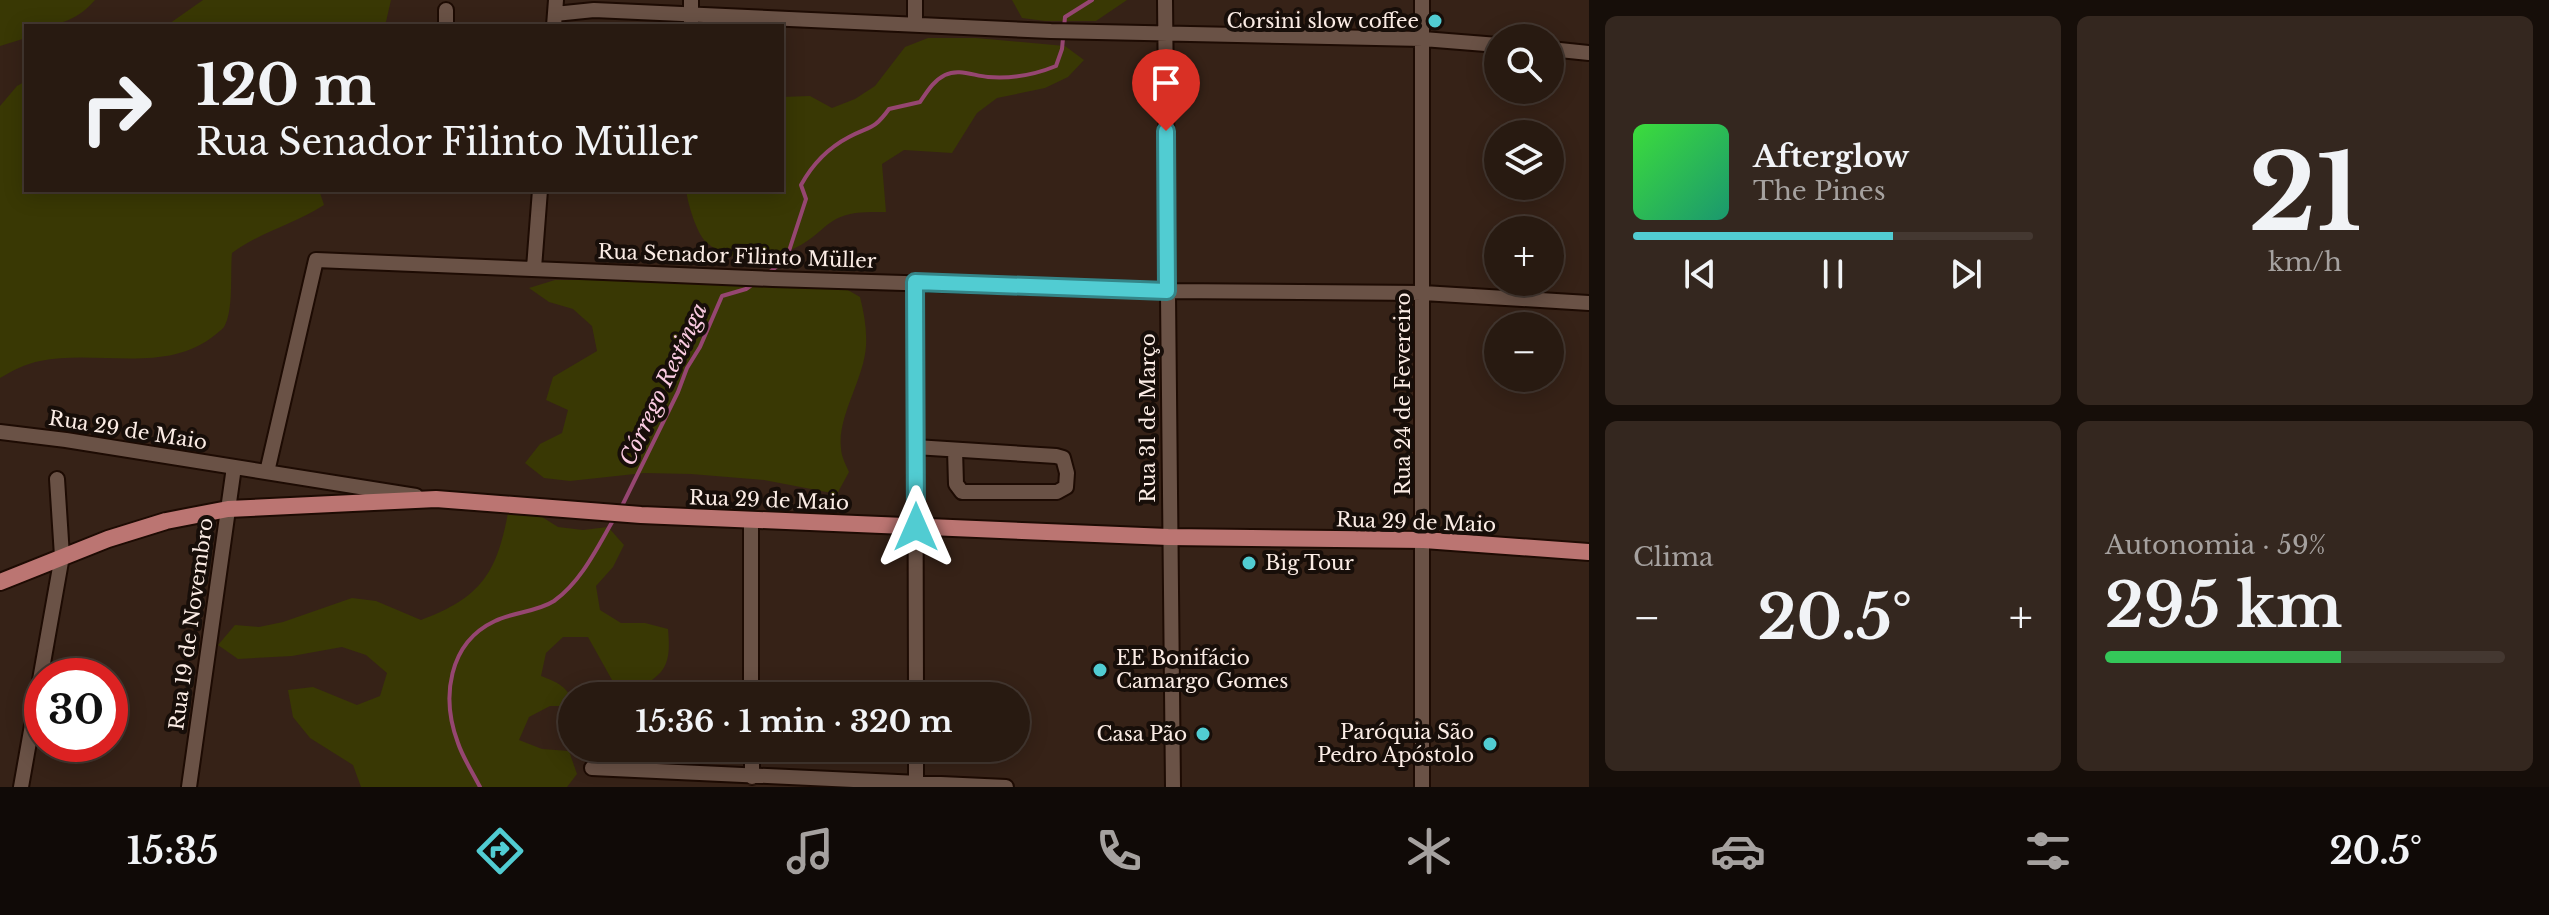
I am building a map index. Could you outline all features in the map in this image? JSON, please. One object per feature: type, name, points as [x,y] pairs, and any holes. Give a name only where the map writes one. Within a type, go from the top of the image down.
[{"type":"main road","name":"Rua 29 de Maio","points":[[436,499],[641,515],[1168,537],[1424,540],[1589,552]]},
{"type":"main road","points":[[0,582],[108,539],[166,521],[228,509],[436,499]]},
{"type":"street","points":[[915,0],[915,24]]},
{"type":"street","name":"Rua 31 de Março","points":[[1165,0],[1168,537],[1173,787]]},
{"type":"street","name":"Rua 24 de Fevereiro","points":[[1422,0],[1422,787]]},
{"type":"street","points":[[446,10],[446,24]]},
{"type":"street","points":[[555,13],[594,10],[691,13],[1051,31],[1423,39],[1484,44]]},
{"type":"street","points":[[1564,50],[1589,53]]},
{"type":"street","points":[[534,268],[540,192]]},
{"type":"street","name":"Rua Senador Filinto Müller","points":[[267,472],[316,260],[1167,291],[1423,293],[1589,303]]},
{"type":"street","points":[[915,282],[916,682]]},
{"type":"street","name":"Rua 29 de Maio","points":[[0,432],[436,499]]},
{"type":"street","points":[[915,447],[1056,456],[1063,458],[1066,487],[1057,492],[962,492],[956,484],[955,450]]},
{"type":"street","name":"Rua 19 de Novembro","points":[[189,787],[234,467]]},
{"type":"street","points":[[21,787],[62,556],[57,479]]},
{"type":"street","points":[[751,519],[751,682]]},
{"type":"street","points":[[752,762],[752,777]]},
{"type":"street","points":[[916,762],[916,785]]},
{"type":"street","points":[[592,768],[674,780],[752,777],[1006,787]]},
{"type":"shaded area","points":[[0,0],[95,0],[80,14],[64,22],[24,24],[24,39],[0,46]]},
{"type":"shaded area","points":[[203,0],[391,0],[385,24],[169,24]]},
{"type":"shaded area","points":[[1012,0],[1127,0],[1096,21],[1045,21],[1022,18]]},
{"type":"shaded area","points":[[928,38],[976,38],[1065,46],[1084,60],[1068,77],[1045,88],[997,98],[977,113],[952,153],[904,150],[882,164],[886,212],[842,216],[801,245],[762,257],[726,254],[706,242],[696,225],[686,192],[784,192],[784,97],[810,96],[832,108],[855,99],[875,86],[905,47]]},
{"type":"shaded area","points":[[24,82],[24,192],[320,192],[324,205],[232,253],[227,320],[222,329],[196,347],[153,358],[62,358],[40,361],[0,378],[0,106]]},
{"type":"shaded area","points":[[555,280],[681,280],[761,287],[839,285],[860,297],[866,346],[861,372],[843,424],[841,451],[849,472],[837,494],[764,480],[691,474],[644,473],[570,481],[544,478],[525,463],[540,444],[562,433],[568,410],[546,400],[553,377],[597,351],[592,326],[573,309],[549,302],[529,288]]},
{"type":"shaded area","points":[[509,507],[539,515],[558,527],[583,530],[608,527],[624,545],[613,567],[596,586],[600,610],[621,623],[645,623],[668,629],[669,650],[665,666],[648,682],[612,680],[588,637],[563,637],[546,653],[541,676],[558,684],[558,706],[550,706],[529,717],[519,740],[542,749],[558,750],[558,762],[573,762],[577,774],[567,787],[361,787],[353,765],[310,738],[293,717],[288,690],[313,687],[357,705],[380,696],[387,673],[366,655],[342,647],[292,656],[238,659],[218,645],[235,625],[259,627],[283,622],[352,598],[376,601],[421,620],[459,602],[473,591],[493,565]]},
{"type":"waterway","name":"Córrego Restinga","points":[[767,274],[788,254],[806,199],[801,185],[827,152],[841,141],[875,124],[889,109],[920,102],[934,84],[950,73],[1015,77],[1056,66],[1062,49],[1065,17],[1092,0]]},
{"type":"waterway","name":"Córrego Restinga","points":[[620,510],[722,296],[753,284]]},
{"type":"waterway","name":"Córrego Restinga","points":[[480,787],[453,726],[450,690],[458,657],[479,631],[495,621],[547,605],[564,593],[589,562],[615,517]]},
{"type":"place","name":"Corsini slow coffee","points":[[1435,21]]},
{"type":"place","name":"Big Tour","points":[[1249,563]]},
{"type":"place","name":"EE Bonifácio Camargo Gomes","points":[[1100,670]]},
{"type":"place","name":"Casa Pão","points":[[1203,734]]},
{"type":"place","name":"Paróquia São Pedro Apóstolo","points":[[1490,744]]},
{"type":"route","points":[[916,527],[915,282],[1167,291],[1166,131]]}]
